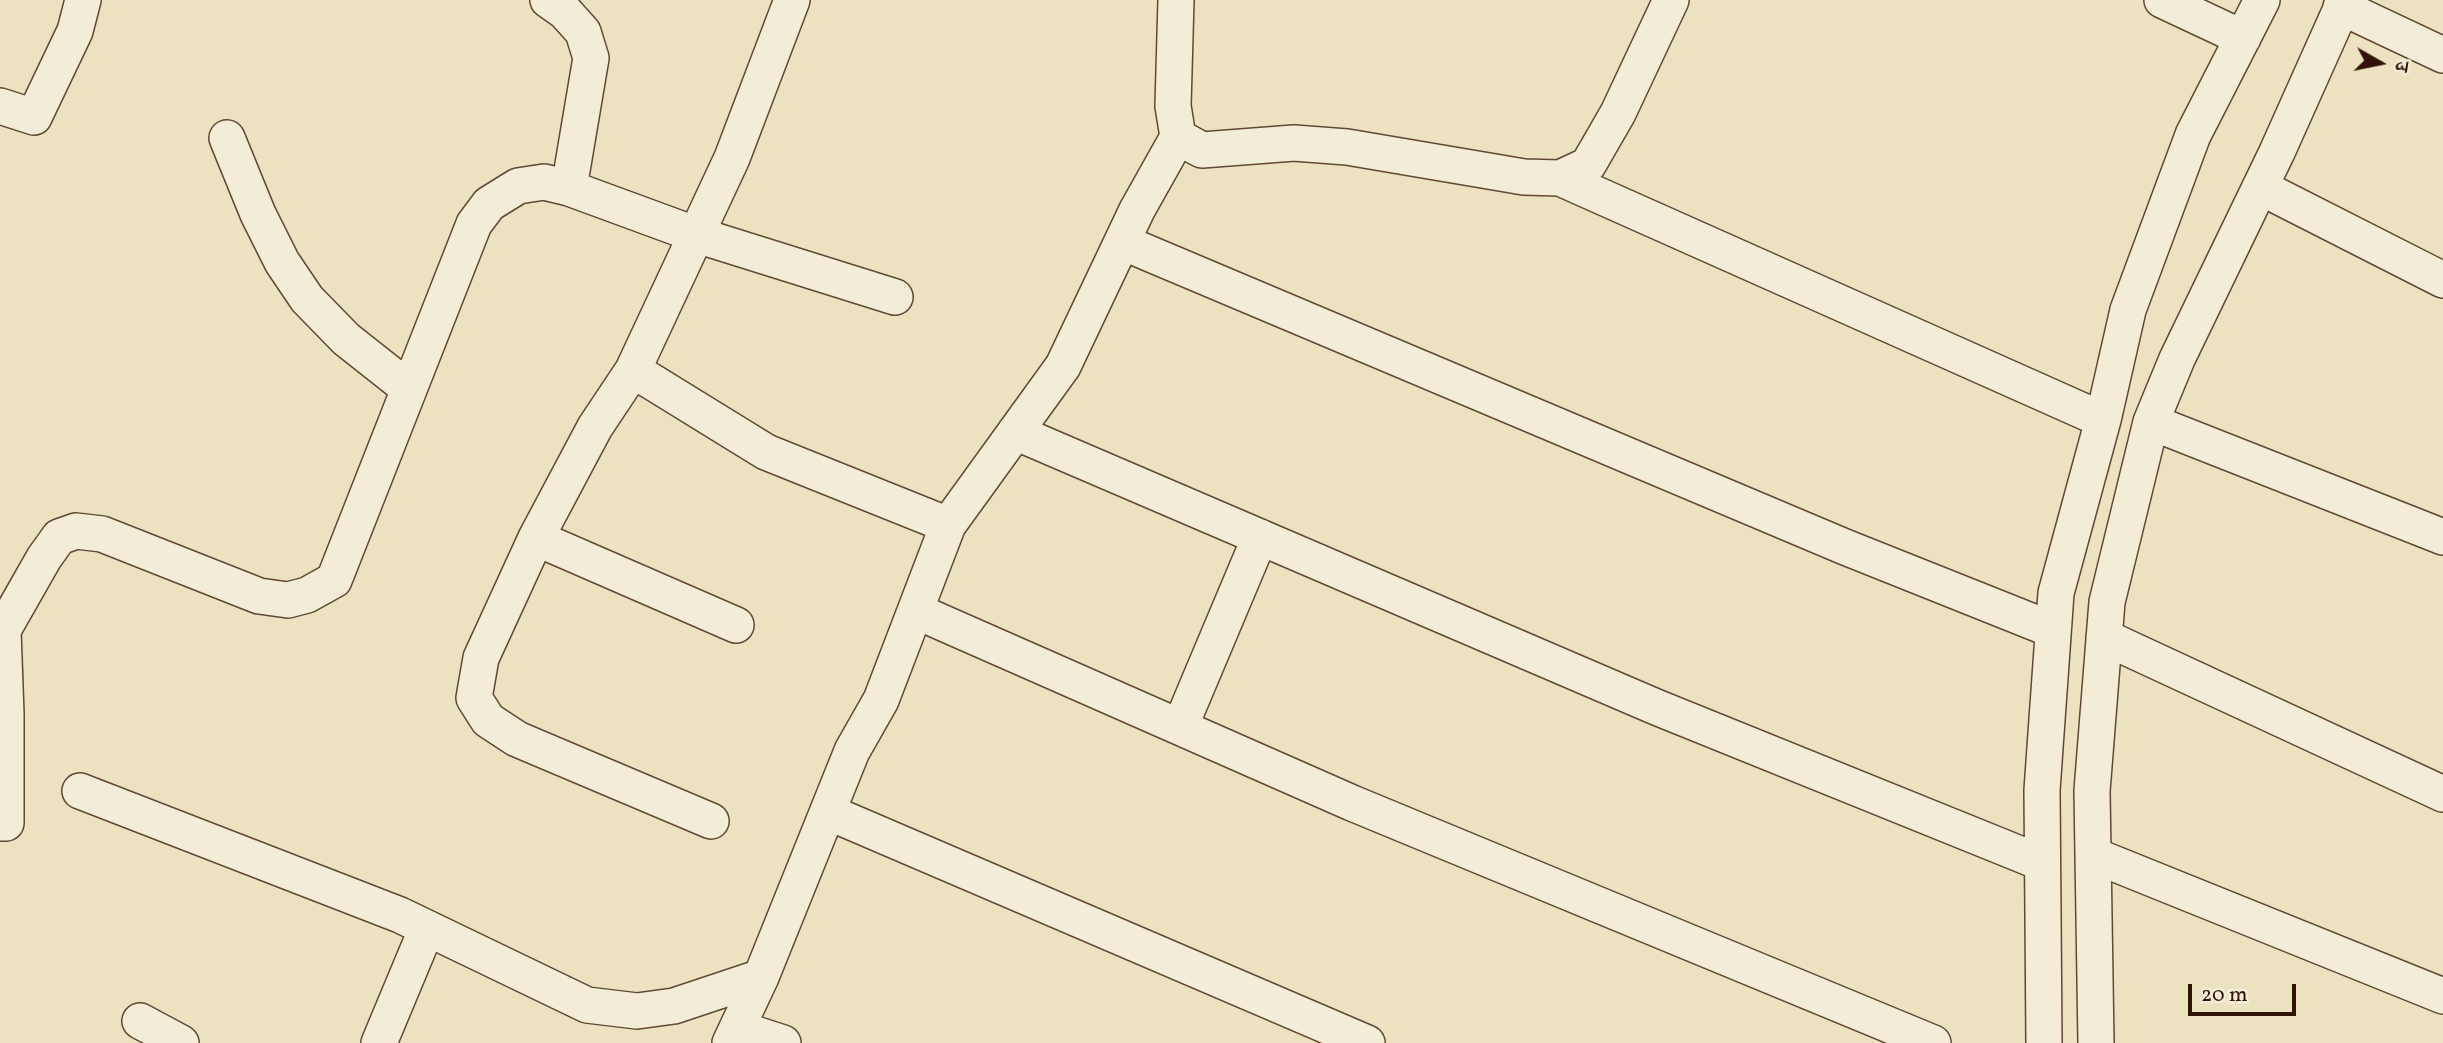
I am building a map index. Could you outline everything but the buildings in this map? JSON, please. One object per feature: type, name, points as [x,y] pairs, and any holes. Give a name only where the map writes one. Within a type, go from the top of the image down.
[{"type":"street","points":[[0,106],[34,117],[75,31],[83,0]]},
{"type":"street","points":[[548,0],[565,12],[583,32],[591,58],[569,188]]},
{"type":"street","points":[[711,821],[517,739],[488,720],[474,698],[481,658],[536,538],[595,426],[633,370],[733,158],[792,0]]},
{"type":"street","points":[[783,1043],[733,1035],[761,977],[852,751],[881,700],[948,525],[1063,366],[1122,242],[1178,137],[1173,106],[1176,0]]},
{"type":"street","points":[[1178,137],[1202,150],[1294,142],[1347,146],[1524,177],[1559,177],[1588,165],[1618,113],[1671,0]]},
{"type":"street","points":[[2162,0],[2243,38]]},
{"type":"street","points":[[2045,1043],[2042,790],[2056,593],[2103,420],[2128,310],[2193,135],[2262,0]]},
{"type":"street","points":[[2096,1043],[2092,791],[2107,602],[2151,422],[2189,334],[2260,187],[2343,4],[2443,55]]},
{"type":"street","points":[[227,138],[258,214],[282,262],[307,299],[346,339],[408,388]]},
{"type":"street","points":[[1559,177],[2103,420]]},
{"type":"street","points":[[0,822],[6,823],[1,624],[59,537],[76,531],[102,534],[259,596],[288,600],[307,595],[334,580],[474,224],[489,204],[518,187],[544,182],[569,188],[697,235],[895,297]]},
{"type":"street","points":[[2260,187],[2443,280]]},
{"type":"street","points":[[1122,242],[1845,547],[2053,630]]},
{"type":"street","points":[[633,370],[766,452],[948,525]]},
{"type":"street","points":[[2151,422],[2443,537]]},
{"type":"street","points":[[1015,432],[1656,707],[2042,863]]},
{"type":"street","points":[[1180,727],[1260,537]]},
{"type":"street","points":[[536,538],[736,625]]},
{"type":"street","points":[[916,611],[1352,803],[1933,1043]]},
{"type":"street","points":[[2104,637],[2443,794]]},
{"type":"street","points":[[80,791],[400,915],[587,1005],[637,1011],[674,1006],[761,977]]},
{"type":"street","points":[[828,812],[1367,1043]]},
{"type":"street","points":[[2093,855],[2443,996]]},
{"type":"street","points":[[379,1043],[427,928]]},
{"type":"street","points":[[140,1021],[181,1043]]}]
